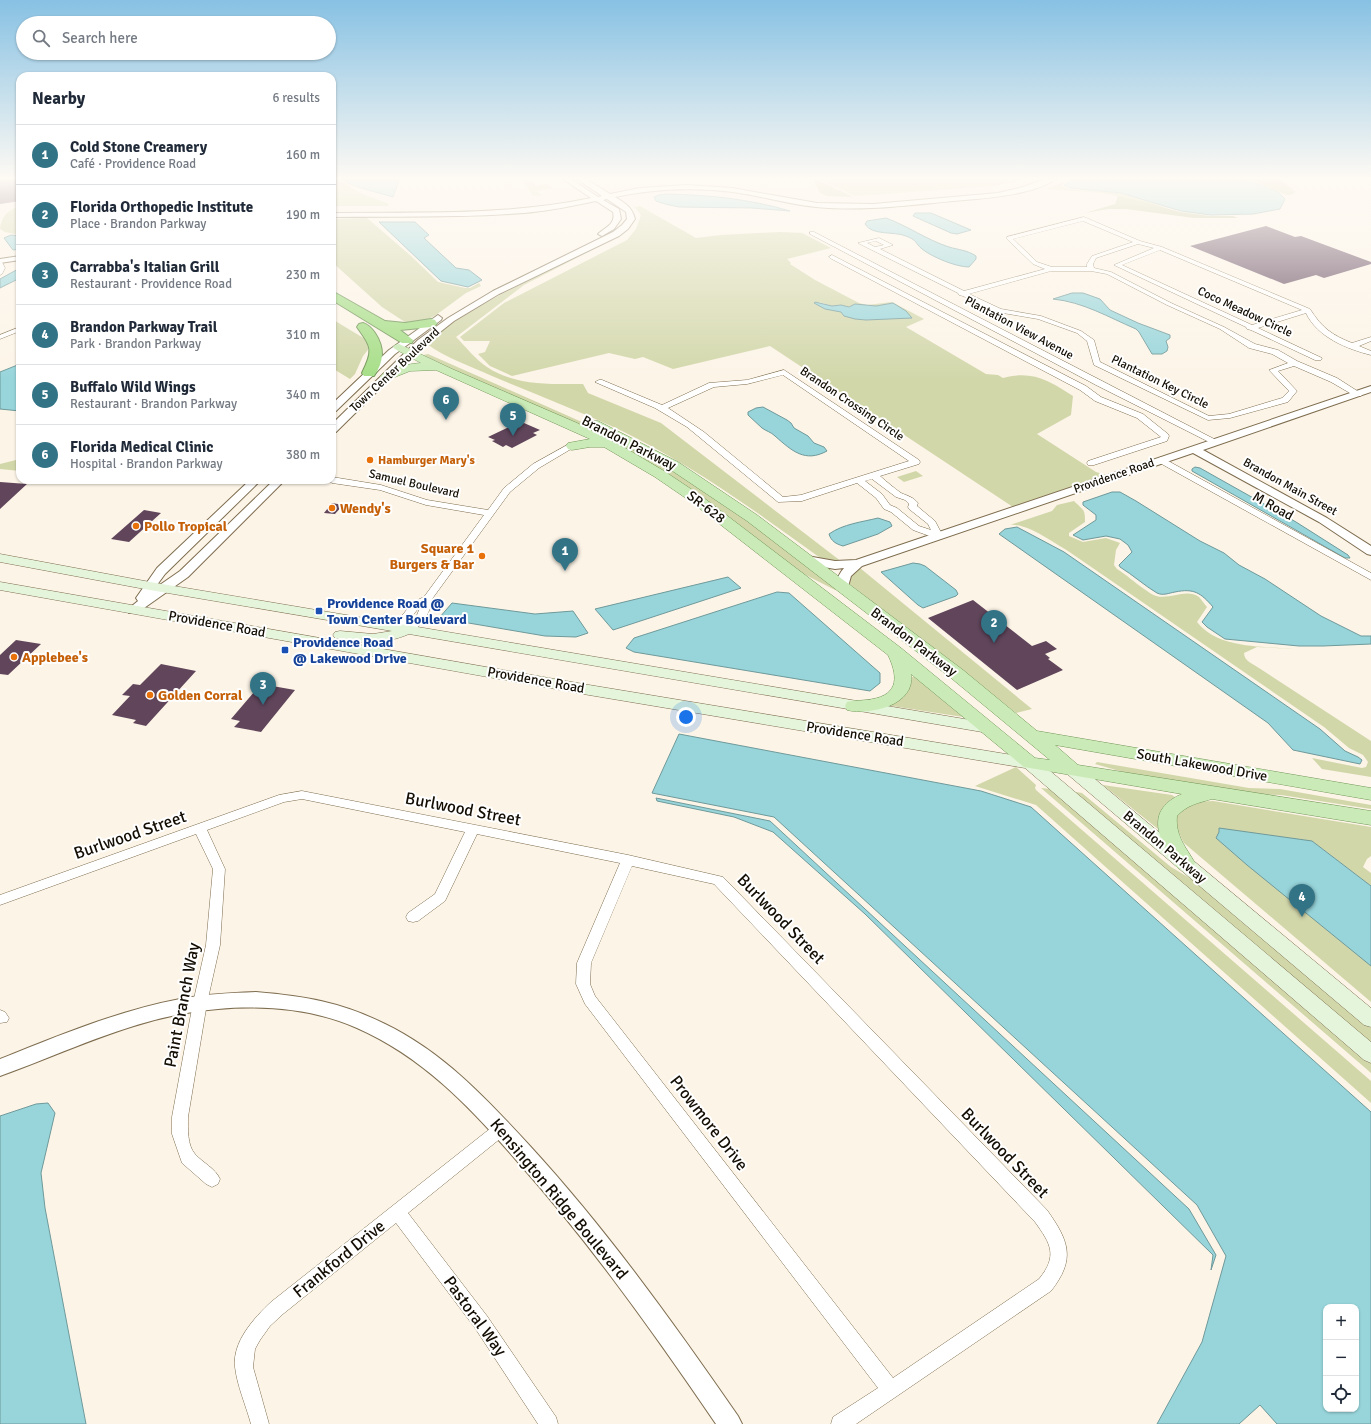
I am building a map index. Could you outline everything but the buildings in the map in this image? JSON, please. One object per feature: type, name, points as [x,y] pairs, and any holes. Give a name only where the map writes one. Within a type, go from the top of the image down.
[{"type":"highway","points":[[336,297],[382,325],[409,346]]},
{"type":"highway","points":[[336,310],[363,327],[409,346]]},
{"type":"highway","points":[[382,325],[405,327],[431,323]]},
{"type":"highway","points":[[363,327],[374,340],[377,349],[376,358],[369,373]]},
{"type":"main road","name":"Brandon Parkway","points":[[409,346],[440,368],[570,425]]},
{"type":"main road","name":"Brandon Parkway","points":[[409,346],[584,419],[661,458],[720,495],[957,674],[1371,1019]]},
{"type":"main road","points":[[386,377],[408,368],[423,366],[440,368]]},
{"type":"main road","points":[[570,425],[576,438],[572,446]]},
{"type":"main road","name":"SR-628","points":[[570,425],[653,470],[695,498],[831,603]]},
{"type":"main road","points":[[572,446],[590,443],[607,444]]},
{"type":"main road","name":"Providence Road","points":[[0,558],[150,586],[1033,736]]},
{"type":"main road","name":"Providence Road","points":[[0,586],[589,690],[1072,769]]},
{"type":"main road","name":"Brandon Parkway","points":[[831,603],[895,652],[1030,763],[1371,1054]]},
{"type":"main road","points":[[279,635],[320,632],[360,638],[373,638],[393,635],[403,629]]},
{"type":"main road","points":[[852,706],[880,703],[889,699],[901,690],[904,683],[904,674],[902,664],[895,652]]},
{"type":"main road","name":"South Lakewood Drive","points":[[1033,736],[1371,794]]},
{"type":"main road","name":"South Lakewood Drive","points":[[1072,769],[1371,818]]},
{"type":"main road","points":[[1185,863],[1170,840],[1167,830],[1168,814],[1181,802],[1190,798],[1212,793]]},
{"type":"street","name":"Town Center Boulevard","points":[[336,426],[386,377],[409,346],[431,323],[484,291],[577,245]]},
{"type":"street","name":"Town Center Boulevard","points":[[336,405],[369,373],[482,300],[593,245]]},
{"type":"street","name":"Plantation View Avenue","points":[[836,245],[1099,383],[1216,442]]},
{"type":"street","points":[[1017,245],[1035,263],[1051,269]]},
{"type":"street","points":[[1092,269],[1090,264],[1094,257],[1128,245]]},
{"type":"street","points":[[1151,245],[1160,248]]},
{"type":"street","name":"Coco Meadow Circle","points":[[1318,358],[1117,265],[1160,248],[1308,310],[1311,318],[1325,333],[1371,354]]},
{"type":"street","name":"Plantation Key Circle","points":[[874,249],[959,294],[999,310],[1039,317],[1079,332],[1090,340],[1096,363],[1208,418],[1230,416],[1284,400],[1293,391],[1273,370],[1294,363]]},
{"type":"street","points":[[0,256],[16,254]]},
{"type":"street","points":[[832,257],[1083,388],[1098,399],[1140,416],[1165,436],[1164,439],[1091,463]]},
{"type":"street","points":[[0,273],[2,268],[0,262],[16,259]]},
{"type":"street","points":[[846,265],[864,260]]},
{"type":"street","points":[[959,294],[1051,269],[1092,269],[1118,277],[1169,304],[1222,328],[1252,346],[1275,352],[1294,363],[1334,380],[1358,394]]},
{"type":"street","points":[[940,300],[948,298]]},
{"type":"street","points":[[1231,333],[1252,328],[1308,310]]},
{"type":"street","points":[[0,337],[16,332]]},
{"type":"street","points":[[1352,346],[1371,338]]},
{"type":"street","name":"Brandon Crossing Circle","points":[[599,382],[638,396],[662,408],[690,426],[780,500],[802,498],[916,462],[784,372],[747,382],[712,385],[662,408]]},
{"type":"street","points":[[1083,388],[1099,383]]},
{"type":"street","name":"Providence Road","points":[[807,560],[835,565],[858,563],[1371,389]]},
{"type":"street","points":[[403,629],[415,624],[427,606],[427,599],[507,490],[527,472],[544,460],[572,446]]},
{"type":"street","name":"Brandon Main Street","points":[[1194,449],[1323,520],[1371,551]]},
{"type":"street","name":"M Road","points":[[1160,460],[1371,577]]},
{"type":"street","points":[[873,475],[899,496]]},
{"type":"street","points":[[858,480],[884,501],[887,507],[894,510],[916,528],[938,536]]},
{"type":"street","name":"Samuel Boulevard","points":[[336,481],[381,488],[426,502],[490,513]]},
{"type":"street","points":[[133,610],[162,571],[252,484]]},
{"type":"street","points":[[133,610],[184,574],[276,484]]},
{"type":"street","points":[[884,501],[890,496],[899,496],[912,500],[914,503],[912,507]]},
{"type":"street","points":[[912,507],[932,523],[938,536]]},
{"type":"street","points":[[894,510],[904,511],[912,507]]},
{"type":"street","name":"Providence Road","points":[[843,587],[843,577],[847,571],[858,563]]},
{"type":"street","name":"Burlwood Street","points":[[0,900],[283,798],[302,795],[628,860],[718,880],[1040,1216],[1057,1241],[1060,1253],[1059,1264],[1054,1276],[1045,1285],[840,1424]]},
{"type":"street","name":"Paint Branch Way","points":[[200,829],[219,869],[213,945],[200,1004],[180,1117],[180,1134],[188,1158],[212,1179]]},
{"type":"street","points":[[413,917],[440,897],[474,829]]},
{"type":"street","name":"Prowmore Drive","points":[[628,860],[584,963],[582,984],[588,995],[890,1390]]},
{"type":"street","name":"Kensington Ridge Boulevard","points":[[0,1068],[81,1034],[115,1022],[159,1010],[200,1004],[261,1000],[298,1003],[330,1011],[360,1021],[391,1036],[426,1059],[453,1082],[501,1129],[540,1171],[601,1244],[644,1301],[730,1424]]},
{"type":"street","name":"Frankford Drive","points":[[260,1424],[244,1366],[246,1349],[258,1327],[277,1308],[501,1129]]},
{"type":"street","name":"Pastoral Way","points":[[397,1212],[481,1322],[549,1424]]},
{"type":"green space","points":[[336,245],[399,245],[438,282],[465,288],[470,288],[479,283],[481,286],[466,293],[436,315],[423,322],[408,324],[382,307],[336,266]]},
{"type":"green space","points":[[601,245],[524,285],[456,337],[479,361],[487,367],[509,378],[546,384],[583,384],[588,393],[661,423],[842,562],[826,561],[819,557],[722,488],[645,443],[603,422],[458,362],[427,344],[437,333],[457,319],[552,268]]},
{"type":"green space","points":[[616,245],[826,245],[831,248],[787,259],[791,263],[790,264],[815,280],[859,303],[867,305],[892,302],[924,319],[906,327],[986,374],[998,375],[1003,378],[1023,375],[1040,378],[1073,396],[1071,415],[1037,434],[1096,472],[1106,475],[1013,507],[770,346],[673,369],[643,357],[635,359],[609,353],[512,376],[490,366],[478,354],[485,352],[490,341],[464,341],[460,337],[504,303]],"holes":[[[819,302],[832,306],[840,305],[849,307],[855,305],[876,306],[893,303],[906,311],[891,318],[866,320],[855,319],[841,312],[825,309]]]},
{"type":"green space","points":[[336,321],[370,342],[371,346],[363,356],[355,374],[350,379],[336,370]]},
{"type":"green space","points":[[428,354],[600,430],[658,461],[728,506],[838,589],[835,590],[796,570],[660,470],[423,355]]},
{"type":"green space","points":[[16,460],[16,471],[0,469],[0,464]]},
{"type":"green space","points":[[916,471],[923,476],[904,482],[897,477]]},
{"type":"green space","points":[[1074,501],[1083,510],[1085,522],[1069,533],[1069,536],[1083,542],[1106,538],[1120,543],[1116,550],[1114,565],[1142,588],[1156,596],[1161,597],[1189,594],[1199,597],[1207,607],[1197,622],[1206,631],[1228,642],[1294,649],[1257,647],[1244,653],[1244,656],[1249,662],[1371,741],[1371,777],[1322,769],[1312,758],[1362,768],[1366,767],[1368,762],[1363,755],[1349,748],[1324,727],[1068,551],[1032,530],[1017,525],[1010,525],[1052,511],[1057,505]]},
{"type":"green space","points":[[860,568],[1032,709],[1016,713],[848,583],[852,573]]},
{"type":"green space","points":[[912,677],[915,677],[963,717],[892,706],[890,704],[902,697],[908,691]]},
{"type":"green space","points":[[1097,762],[1249,788],[1280,789],[1371,805],[1371,809],[1281,795],[1249,794],[1130,774],[1095,764]]},
{"type":"green space","points":[[1016,767],[1036,785],[1036,790],[1371,1081],[1371,1103],[1036,805],[975,786]]},
{"type":"green space","points":[[1103,785],[1172,795],[1175,797],[1161,810],[1158,829]]},
{"type":"green space","points":[[1041,788],[1051,789],[1371,1063],[1371,1073]]},
{"type":"green space","points":[[1076,792],[1082,793],[1171,867],[1203,886],[1371,1028],[1371,1045],[1075,794]]},
{"type":"green space","points":[[1213,801],[1371,827],[1371,856],[1367,859],[1363,867],[1371,873],[1371,886],[1312,841],[1371,949],[1371,1002],[1184,843],[1172,820],[1185,806],[1189,804]]},
{"type":"water","points":[[10,245],[16,245],[16,250],[13,250]]},
{"type":"water","points":[[404,245],[432,245],[456,268],[469,270],[482,280],[468,287],[441,281]]},
{"type":"water","points":[[919,245],[945,245],[969,252],[976,256],[976,259],[969,267],[964,267],[938,258]]},
{"type":"water","points":[[16,270],[16,280],[0,288],[0,279]]},
{"type":"water","points":[[1072,293],[1083,293],[1100,299],[1110,310],[1138,323],[1170,335],[1170,338],[1166,341],[1168,347],[1167,351],[1162,354],[1152,354],[1136,329],[1075,303],[1053,299]]},
{"type":"water","points":[[814,303],[832,306],[841,305],[849,307],[855,304],[876,306],[893,303],[906,311],[912,318],[855,319],[844,316],[841,312],[825,309]]},
{"type":"water","points":[[16,366],[16,411],[0,409],[0,372]]},
{"type":"water","points":[[763,407],[787,420],[794,428],[808,436],[814,443],[824,447],[827,451],[812,456],[799,454],[793,451],[762,428],[748,415],[748,412],[756,408]]},
{"type":"water","points":[[1195,467],[1200,468],[1296,522],[1348,555],[1350,558],[1345,558],[1192,471]]},
{"type":"water","points":[[1112,492],[1120,492],[1200,541],[1224,553],[1239,565],[1265,579],[1321,616],[1361,636],[1371,636],[1371,644],[1299,646],[1225,639],[1202,622],[1213,607],[1201,595],[1192,591],[1159,594],[1120,567],[1119,565],[1132,552],[1128,545],[1120,539],[1106,536],[1083,540],[1073,535],[1096,520],[1096,515],[1083,505],[1083,502]]},
{"type":"water","points":[[878,518],[890,522],[892,526],[878,534],[843,546],[834,542],[829,534],[846,526]]},
{"type":"water","points":[[1017,527],[1064,552],[1320,729],[1345,751],[1362,760],[1360,764],[1293,750],[1268,723],[999,534],[1005,529]]},
{"type":"water","points":[[913,563],[925,566],[956,590],[958,594],[923,608],[881,572]]},
{"type":"water","points":[[728,577],[741,588],[613,630],[595,609]]},
{"type":"water","points":[[777,592],[789,593],[880,673],[880,683],[870,691],[634,652],[626,648],[634,638]]},
{"type":"water","points":[[452,603],[535,614],[573,611],[588,633],[576,637],[545,636],[439,618]]},
{"type":"water","points":[[679,734],[981,791],[1031,807],[1371,1112],[1371,1424],[1277,1424],[1260,1405],[1239,1424],[1157,1424],[1202,1342],[1226,1256],[1197,1205],[774,817],[652,793]]},
{"type":"water","points":[[656,798],[770,821],[1189,1209],[1216,1255],[1211,1270],[1213,1255],[865,914],[773,832],[734,817],[657,801]]},
{"type":"water","points":[[1219,828],[1312,841],[1371,886],[1371,966],[1216,838]]},
{"type":"water","points":[[48,1103],[55,1113],[41,1173],[45,1208],[86,1424],[0,1424],[0,1116],[36,1104]]},
{"type":"place","name":"Florida Medical Clinic","points":[[446,420]]},
{"type":"place","name":"Buffalo Wild Wings","points":[[513,436]]},
{"type":"place","name":"Hamburger Mary's","points":[[370,460]]},
{"type":"place","name":"Wendy's","points":[[332,508]]},
{"type":"place","name":"Pollo Tropical","points":[[136,526]]},
{"type":"place","name":"Square 1 Burgers & Bar","points":[[482,556]]},
{"type":"place","name":"Cold Stone Creamery","points":[[565,571]]},
{"type":"place","name":"Providence Road @ Town Center Boulevard","points":[[319,611]]},
{"type":"place","name":"Florida Orthopedic Institute","points":[[994,643]]},
{"type":"place","name":"Providence Road @ Lakewood Drive","points":[[285,650]]},
{"type":"place","name":"Applebee's","points":[[14,657]]},
{"type":"place","name":"Golden Corral","points":[[150,695]]},
{"type":"place","name":"Carrabba's Italian Grill","points":[[263,705]]},
{"type":"place","name":"Brandon Parkway Trail","points":[[1302,917]]}]
